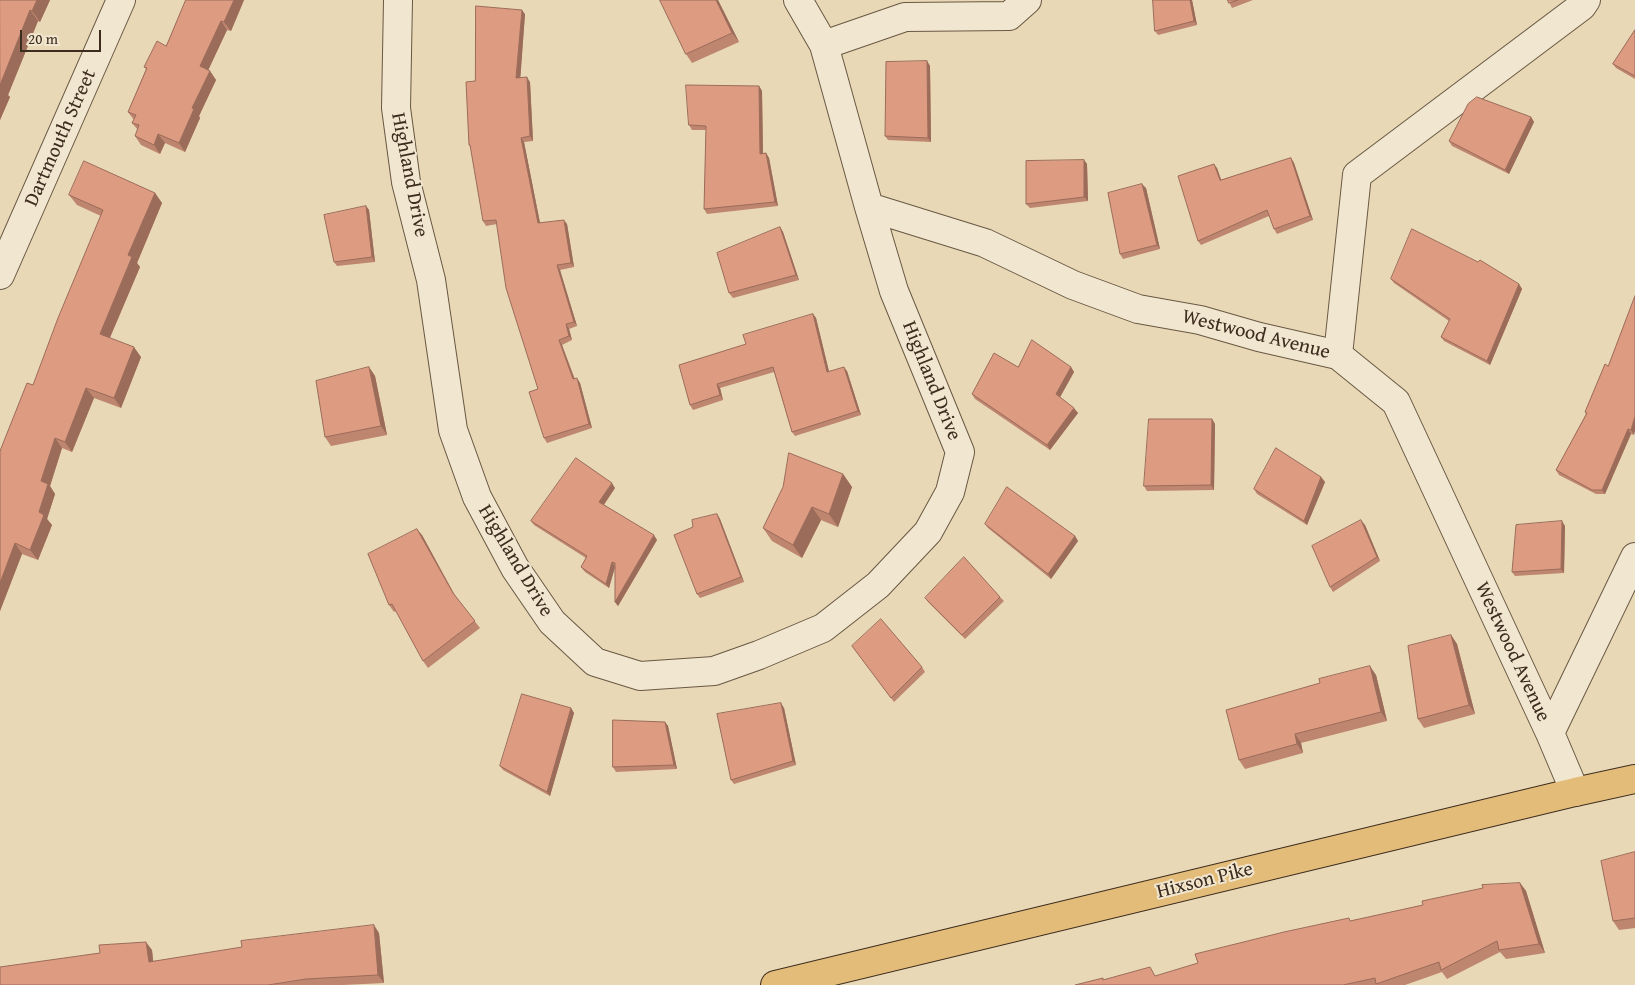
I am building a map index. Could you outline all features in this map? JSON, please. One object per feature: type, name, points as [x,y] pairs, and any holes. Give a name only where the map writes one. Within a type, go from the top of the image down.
[{"type":"main road","name":"Hixson Pike","points":[[775,985],[1635,779]]},
{"type":"street","name":"Dartmouth Street","points":[[0,275],[121,0]]},
{"type":"street","name":"Highland Drive","points":[[398,0],[396,108],[406,182],[431,280],[453,430],[477,497],[515,568],[552,622],[595,662],[640,676],[714,671],[759,655],[823,628],[878,585],[928,532],[950,492],[960,452],[894,291],[824,45]]},
{"type":"street","points":[[798,0],[824,45],[905,17],[1009,16],[1027,0]]},
{"type":"street","points":[[1338,355],[1357,175],[1582,6],[1586,0]]},
{"type":"street","name":"Westwood Avenue","points":[[869,207],[985,242],[1073,285],[1138,310],[1200,320],[1259,337],[1338,355],[1396,402],[1550,733],[1575,792]]},
{"type":"street","points":[[1550,733],[1635,557]]},
{"type":"building","points":[[0,0],[37,0],[32,11],[30,10],[0,85]]},
{"type":"building","points":[[186,0],[234,0],[224,22],[221,21],[200,66],[210,71],[192,108],[194,109],[179,143],[158,134],[154,145],[135,136],[139,125],[132,123],[136,115],[128,112],[147,68],[144,67],[157,41],[166,46]]},
{"type":"building","points":[[660,0],[716,0],[732,33],[686,54]]},
{"type":"building","points":[[1153,0],[1190,0],[1194,21],[1155,31]]},
{"type":"building","points":[[476,6],[522,10],[516,78],[527,77],[530,136],[521,138],[538,223],[564,220],[571,263],[557,265],[574,322],[566,324],[569,336],[559,340],[573,379],[577,378],[589,424],[544,438],[529,392],[538,389],[506,288],[496,220],[483,221],[469,145],[466,82],[475,81]]},
{"type":"building","points":[[1635,30],[1635,76],[1613,64]]},
{"type":"building","points":[[927,61],[928,138],[885,136],[886,62]]},
{"type":"building","points":[[686,85],[759,86],[760,154],[766,153],[775,202],[704,209],[706,126],[689,125]]},
{"type":"building","points":[[1477,97],[1531,117],[1505,170],[1449,141],[1468,104]]},
{"type":"building","points":[[1291,158],[1310,216],[1274,229],[1267,210],[1198,241],[1178,176],[1214,164],[1220,180]]},
{"type":"building","points":[[1084,160],[1084,197],[1026,204],[1026,161]]},
{"type":"building","points":[[84,161],[155,193],[128,255],[132,257],[100,334],[134,347],[114,398],[86,388],[65,442],[55,438],[41,481],[48,484],[39,512],[44,515],[30,550],[15,543],[0,583],[0,451],[27,383],[33,385],[58,318],[103,210],[69,195]]},
{"type":"building","points":[[1142,184],[1157,245],[1120,254],[1108,193]]},
{"type":"building","points":[[366,206],[372,257],[334,262],[324,215]]},
{"type":"building","points":[[780,227],[796,275],[729,293],[717,253]]},
{"type":"building","points":[[1412,229],[1478,262],[1480,260],[1519,284],[1487,361],[1441,337],[1450,319],[1391,279]]},
{"type":"building","points":[[1635,296],[1635,416],[1631,430],[1628,429],[1602,490],[1592,490],[1556,470],[1587,413],[1585,412],[1605,364],[1608,366]]},
{"type":"building","points":[[813,314],[827,372],[844,367],[858,411],[792,432],[773,367],[717,384],[720,395],[690,405],[679,365],[746,344],[743,335]]},
{"type":"building","points":[[1032,340],[1071,367],[1056,394],[1074,408],[1047,445],[972,394],[994,353],[1018,367]]},
{"type":"building","points":[[369,367],[381,426],[325,437],[316,381]]},
{"type":"building","points":[[1149,419],[1212,419],[1211,485],[1144,486]]},
{"type":"building","points":[[1276,448],[1321,477],[1304,521],[1254,489]]},
{"type":"building","points":[[789,453],[843,474],[829,514],[812,507],[793,545],[763,528],[783,487]]},
{"type":"building","points":[[576,458],[612,483],[599,502],[654,535],[615,602],[615,563],[612,562],[606,584],[581,567],[587,556],[531,521]]},
{"type":"building","points":[[1007,487],[1075,536],[1048,574],[985,524]]},
{"type":"building","points":[[717,514],[741,577],[697,594],[674,535],[693,527],[692,520]]},
{"type":"building","points":[[1361,520],[1377,557],[1330,587],[1312,546]]},
{"type":"building","points":[[1562,521],[1561,569],[1512,572],[1516,525]]},
{"type":"building","points":[[417,529],[453,593],[475,621],[423,661],[392,604],[389,605],[368,554]]},
{"type":"building","points":[[964,557],[1000,597],[962,635],[925,598]]},
{"type":"building","points":[[881,619],[922,667],[891,698],[852,646]]},
{"type":"building","points":[[1451,635],[1469,705],[1418,719],[1408,646]]},
{"type":"building","points":[[1370,666],[1381,712],[1295,734],[1297,744],[1239,760],[1226,710],[1320,683],[1319,679]]},
{"type":"building","points":[[522,694],[571,708],[547,792],[500,766]]},
{"type":"building","points":[[781,703],[793,761],[731,780],[717,714]]},
{"type":"building","points":[[613,720],[665,722],[674,765],[613,767]]},
{"type":"building","points":[[1635,852],[1635,918],[1613,921],[1601,861]]},
{"type":"building","points":[[1520,883],[1539,944],[1499,950],[1497,941],[1441,970],[1439,962],[1376,984],[1375,978],[1343,985],[1075,985],[1103,978],[1103,980],[1150,967],[1155,976],[1198,963],[1195,954],[1349,918],[1350,921],[1423,905],[1422,901],[1483,888],[1482,885]]},
{"type":"building","points":[[374,925],[378,975],[306,979],[268,985],[0,985],[0,967],[100,953],[99,945],[146,942],[149,962],[242,947],[241,941]]}]
